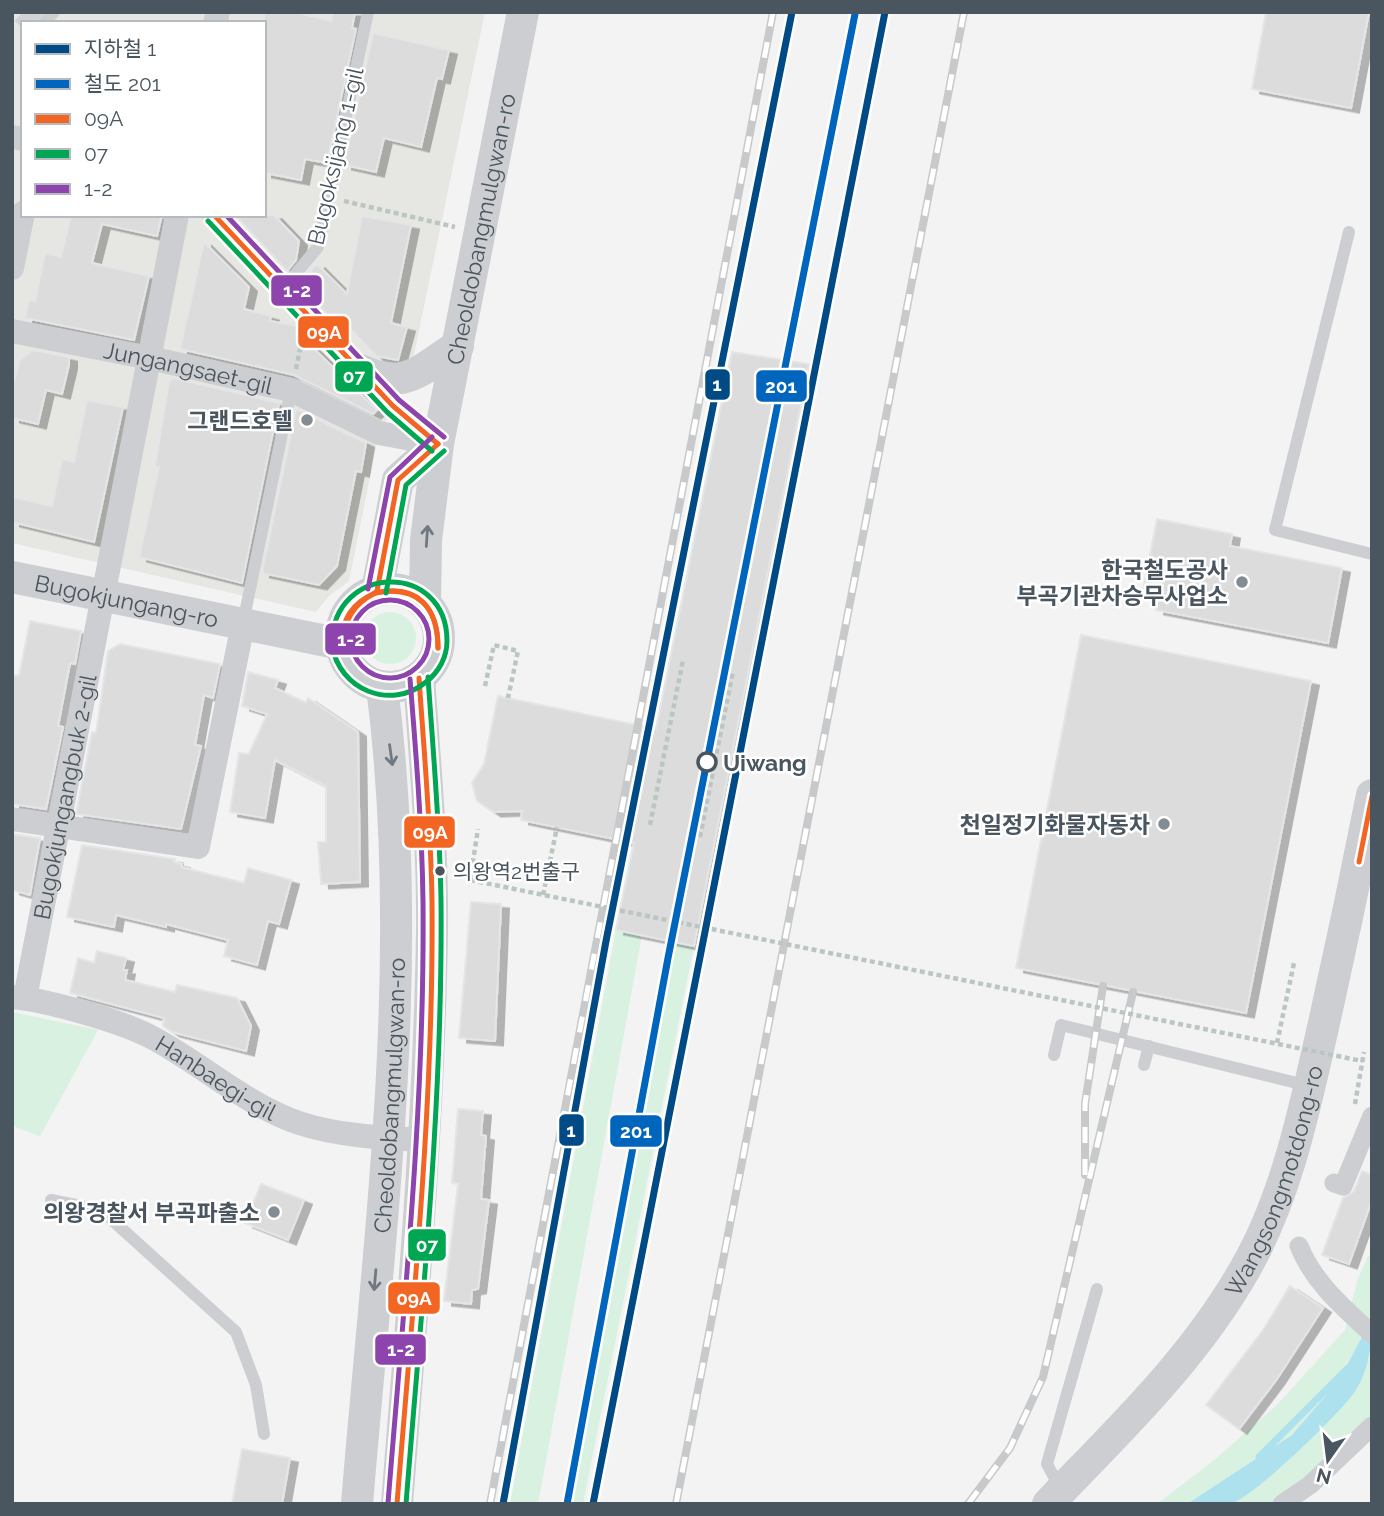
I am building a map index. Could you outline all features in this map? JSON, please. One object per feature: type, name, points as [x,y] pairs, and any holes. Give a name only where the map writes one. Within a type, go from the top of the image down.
[{"type":"street","name":"Cheoldobangmulgwan-ro","points":[[425,604],[426,540],[438,444],[523,12]]},
{"type":"street","points":[[12,268],[22,217]]},
{"type":"street","name":"Bugokjungangbuk 2-gil","points":[[19,998],[59,825],[177,217]]},
{"type":"street","points":[[216,217],[307,318],[393,406],[438,444],[398,480],[377,591]]},
{"type":"street","name":"Jungangsaet-gil","points":[[12,331],[150,358],[291,390],[379,433],[438,444]]},
{"type":"street","points":[[358,369],[375,378],[409,379],[458,346]]},
{"type":"street","name":"Bugokjungang-ro","points":[[12,577],[341,644]]},
{"type":"street","points":[[394,589],[411,594],[425,604],[433,615],[439,643],[436,656],[419,678],[396,687],[382,687],[369,683],[350,668],[341,644],[341,627],[349,611],[361,598],[377,591],[394,589]]},
{"type":"street","points":[[12,819],[198,847],[243,624]]},
{"type":"street","name":"Cheoldobangmulgwan-ro","points":[[397,1504],[426,1140],[432,929],[419,678]]},
{"type":"street","name":"Cheoldobangmulgwan-ro","points":[[357,1504],[387,1139],[397,926],[396,830],[382,687]]},
{"type":"street","name":"Wangsongmotdong-ro","points":[[1054,1497],[1130,1420],[1195,1346],[1246,1268],[1277,1199],[1310,1086],[1366,864],[1372,794]]},
{"type":"street","name":"Hanbaegi-gil","points":[[19,998],[149,1036],[254,1103],[299,1123],[387,1139],[426,1140]]},
{"type":"street","points":[[1334,1182],[1343,1186],[1372,1116]]},
{"type":"street","points":[[1299,1246],[1308,1268],[1338,1302],[1372,1334]]},
{"type":"street","points":[[1282,1504],[1310,1485],[1372,1426]]},
{"type":"lane","name":"Bugoksijang 1-gil","points":[[282,291],[318,247],[368,12]]},
{"type":"lane","points":[[1349,232],[1275,530],[1372,554]]},
{"type":"lane","name":"Bugokjungang-ro","points":[[243,624],[291,390]]},
{"type":"lane","points":[[1055,1055],[1061,1024],[1310,1086]]},
{"type":"lane","points":[[1144,1065],[1149,1046]]},
{"type":"lane","points":[[51,1200],[101,1210],[236,1332],[257,1385],[264,1434]]},
{"type":"lane","points":[[1054,1497],[1047,1464],[1097,1289]]},
{"type":"path","points":[[328,197],[480,233]]},
{"type":"path","points":[[291,390],[307,318]]},
{"type":"path","points":[[485,686],[494,645],[518,651],[508,698]]},
{"type":"path","points":[[650,825],[683,660]]},
{"type":"path","points":[[700,836],[733,671]]},
{"type":"path","points":[[543,895],[557,827]]},
{"type":"path","points":[[478,829],[470,880],[1362,1060],[1364,1052]]},
{"type":"path","points":[[1277,1043],[1294,963]]},
{"type":"shaded area","points":[[12,12],[485,12],[409,379],[379,433],[349,581],[329,596],[316,612],[12,543]]},
{"type":"green space","points":[[390,612],[409,619],[416,638],[409,657],[390,664],[371,657],[364,638],[371,619]]},
{"type":"green space","points":[[616,930],[642,935],[538,1504],[510,1504]]},
{"type":"green space","points":[[668,940],[694,946],[583,1504],[564,1504]]},
{"type":"green space","points":[[12,1012],[98,1030],[40,1136],[12,1126]]},
{"type":"green space","points":[[1368,1256],[1372,1257],[1372,1318],[1339,1380],[1292,1435],[1187,1504],[1157,1504],[1213,1461],[1276,1406],[1345,1330],[1358,1278]]},
{"type":"green space","points":[[1372,1352],[1372,1426],[1282,1504],[1231,1504],[1284,1465],[1356,1390]]},
{"type":"water","points":[[1372,1318],[1369,1355],[1361,1381],[1348,1401],[1316,1434],[1241,1499],[1225,1505],[1187,1504],[1292,1435],[1339,1380]]},
{"type":"building","points":[[264,12],[295,12],[331,21],[333,12],[355,12],[352,28],[356,29],[327,163],[305,159],[301,180],[266,173]]},
{"type":"building","points":[[1266,12],[1369,12],[1351,108],[1252,89]]},
{"type":"building","points":[[373,33],[449,50],[442,79],[437,78],[421,147],[384,138],[376,172],[344,165]]},
{"type":"building","points":[[274,215],[299,241],[296,260],[287,271],[237,217]]},
{"type":"building","points":[[362,216],[411,225],[391,323],[407,327],[398,360],[376,356],[338,316],[333,321],[299,284],[317,264],[347,294]]},
{"type":"building","points":[[71,217],[162,217],[157,236],[102,224],[92,263],[149,276],[134,340],[25,318],[29,300],[35,301],[45,253],[61,257]]},
{"type":"building","points":[[204,242],[249,287],[244,309],[271,316],[270,321],[298,326],[312,341],[309,344],[377,410],[373,414],[294,375],[180,349]]},
{"type":"building","points":[[33,350],[69,357],[62,394],[46,390],[38,424],[12,418],[12,389],[20,360]]},
{"type":"building","points":[[732,352],[809,364],[694,946],[616,930],[634,843],[521,820],[522,811],[493,812],[477,801],[472,783],[484,764],[498,696],[656,729]]},
{"type":"building","points":[[173,378],[279,403],[242,583],[139,557],[159,467],[155,466],[169,381]]},
{"type":"building","points":[[87,400],[123,407],[94,542],[12,522],[12,497],[52,506],[62,459],[74,462]]},
{"type":"building","points":[[296,409],[366,443],[361,472],[356,471],[337,566],[319,585],[262,573]]},
{"type":"building","name":"한국철도공사 부곡기관차승무사업소","points":[[1157,519],[1232,534],[1230,546],[1342,568],[1328,643],[1156,610],[1158,598],[1142,596]]},
{"type":"building","points":[[30,621],[81,631],[75,664],[70,663],[58,726],[63,727],[46,809],[12,804],[12,675],[19,676]]},
{"type":"building","name":"천일정기화물자동차","points":[[1081,635],[1311,681],[1246,1013],[1016,968]]},
{"type":"building","points":[[120,644],[220,664],[213,698],[204,695],[195,745],[201,746],[181,829],[76,814],[92,732],[96,733],[108,651]]},
{"type":"building","points":[[248,672],[278,680],[275,688],[306,703],[308,698],[358,732],[360,882],[321,884],[318,842],[326,842],[326,786],[275,760],[265,818],[230,812],[239,753],[249,754],[267,714],[242,706]]},
{"type":"building","points":[[12,834],[40,838],[30,895],[12,890]]},
{"type":"building","points":[[82,845],[175,859],[174,862],[182,864],[181,867],[244,883],[248,868],[291,880],[279,924],[268,921],[257,965],[224,956],[228,940],[166,924],[166,927],[116,915],[114,927],[67,917]]},
{"type":"building","points":[[471,902],[501,904],[495,1041],[459,1038]]},
{"type":"building","points":[[97,951],[126,958],[123,970],[127,970],[125,980],[175,992],[177,985],[237,998],[251,1026],[246,1051],[172,1032],[163,1026],[164,1018],[70,993],[78,958],[94,963]]},
{"type":"building","points":[[458,1109],[483,1111],[481,1135],[486,1136],[481,1199],[489,1200],[478,1289],[472,1290],[471,1304],[444,1301],[458,1184],[452,1183]]},
{"type":"building","points":[[1362,1171],[1372,1175],[1372,1200],[1349,1264],[1322,1255],[1343,1198],[1354,1191]]},
{"type":"building","name":"의왕경찰서 부곡파출소","points":[[261,1184],[304,1200],[288,1240],[245,1223]]},
{"type":"building","points":[[1290,1286],[1323,1308],[1277,1379],[1239,1429],[1206,1405],[1263,1330]]},
{"type":"building","points":[[242,1449],[290,1458],[282,1504],[232,1504]]},
{"type":"waterway","points":[[1259,1457],[1347,1369]]},
{"type":"tunnel","points":[[23,12],[32,21]]},
{"type":"railway","points":[[490,1504],[773,12]]},
{"type":"railway","points":[[676,1504],[964,12]]},
{"type":"railway","points":[[1085,1175],[1085,1104],[1103,986]]},
{"type":"railway","points":[[968,1504],[1010,1448],[1043,1377],[1133,992]]},
{"type":"metro line","name":"1","points":[[503,1504],[606,941],[792,12]]},
{"type":"metro line","name":"1","points":[[593,1504],[885,12]]},
{"type":"rail line","name":"201","points":[[567,1504],[668,958],[855,14]]},
{"type":"transit line","name":"09A","points":[[216,217],[393,406],[438,444]]},
{"type":"transit line","name":"1-2","points":[[228,217],[399,400],[444,437]]},
{"type":"transit line","name":"07","points":[[208,221],[387,412],[432,451]]},
{"type":"transit line","name":"1-2","points":[[368,589],[390,477],[432,437]]},
{"type":"transit line","name":"09A","points":[[377,591],[398,480],[438,444]]},
{"type":"transit line","name":"07","points":[[386,593],[406,485],[444,451]]},
{"type":"transit line","name":"07","points":[[332,643],[337,617],[350,598],[369,586],[390,582],[411,585],[429,596],[442,615],[447,641],[444,658],[435,674],[412,691],[398,695],[383,695],[356,684],[345,674],[332,645]]},
{"type":"transit line","name":"09A","points":[[375,593],[403,592],[414,595],[423,602],[434,621],[438,648]]},
{"type":"transit line","name":"09A","points":[[375,593],[403,592],[423,602],[434,621],[438,648]]},
{"type":"transit line","name":"09A","points":[[341,644],[350,613],[360,602],[375,593]]},
{"type":"transit line","name":"09A","points":[[341,644],[351,614],[375,593]]},
{"type":"transit line","name":"1-2","points":[[382,600],[398,600],[412,606],[423,617],[429,631],[429,639],[429,647],[423,661],[412,672],[398,678],[382,678],[368,672],[357,661],[351,647],[351,631],[357,617],[368,606],[382,600]]},
{"type":"transit line","name":"07","points":[[406,1504],[439,1051],[441,900],[428,677]]},
{"type":"transit line","name":"09A","points":[[397,1504],[430,1051],[432,900],[419,678]]},
{"type":"transit line","name":"1-2","points":[[388,1503],[421,1052],[423,901],[410,679]]},
{"type":"transit line","name":"09A","points":[[1359,862],[1372,796]]},
{"type":"place","name":"그랜드호텔","points":[[307,420]]},
{"type":"place","name":"한국철도공사 부곡기관차승무사업소","points":[[1242,582]]},
{"type":"place","name":"Uiwang","points":[[707,762]]},
{"type":"place","name":"천일정기화물자동차","points":[[1164,824]]},
{"type":"place","name":"의왕역2번출구","points":[[440,871]]},
{"type":"place","name":"의왕경찰서 부곡파출소","points":[[274,1212]]}]
